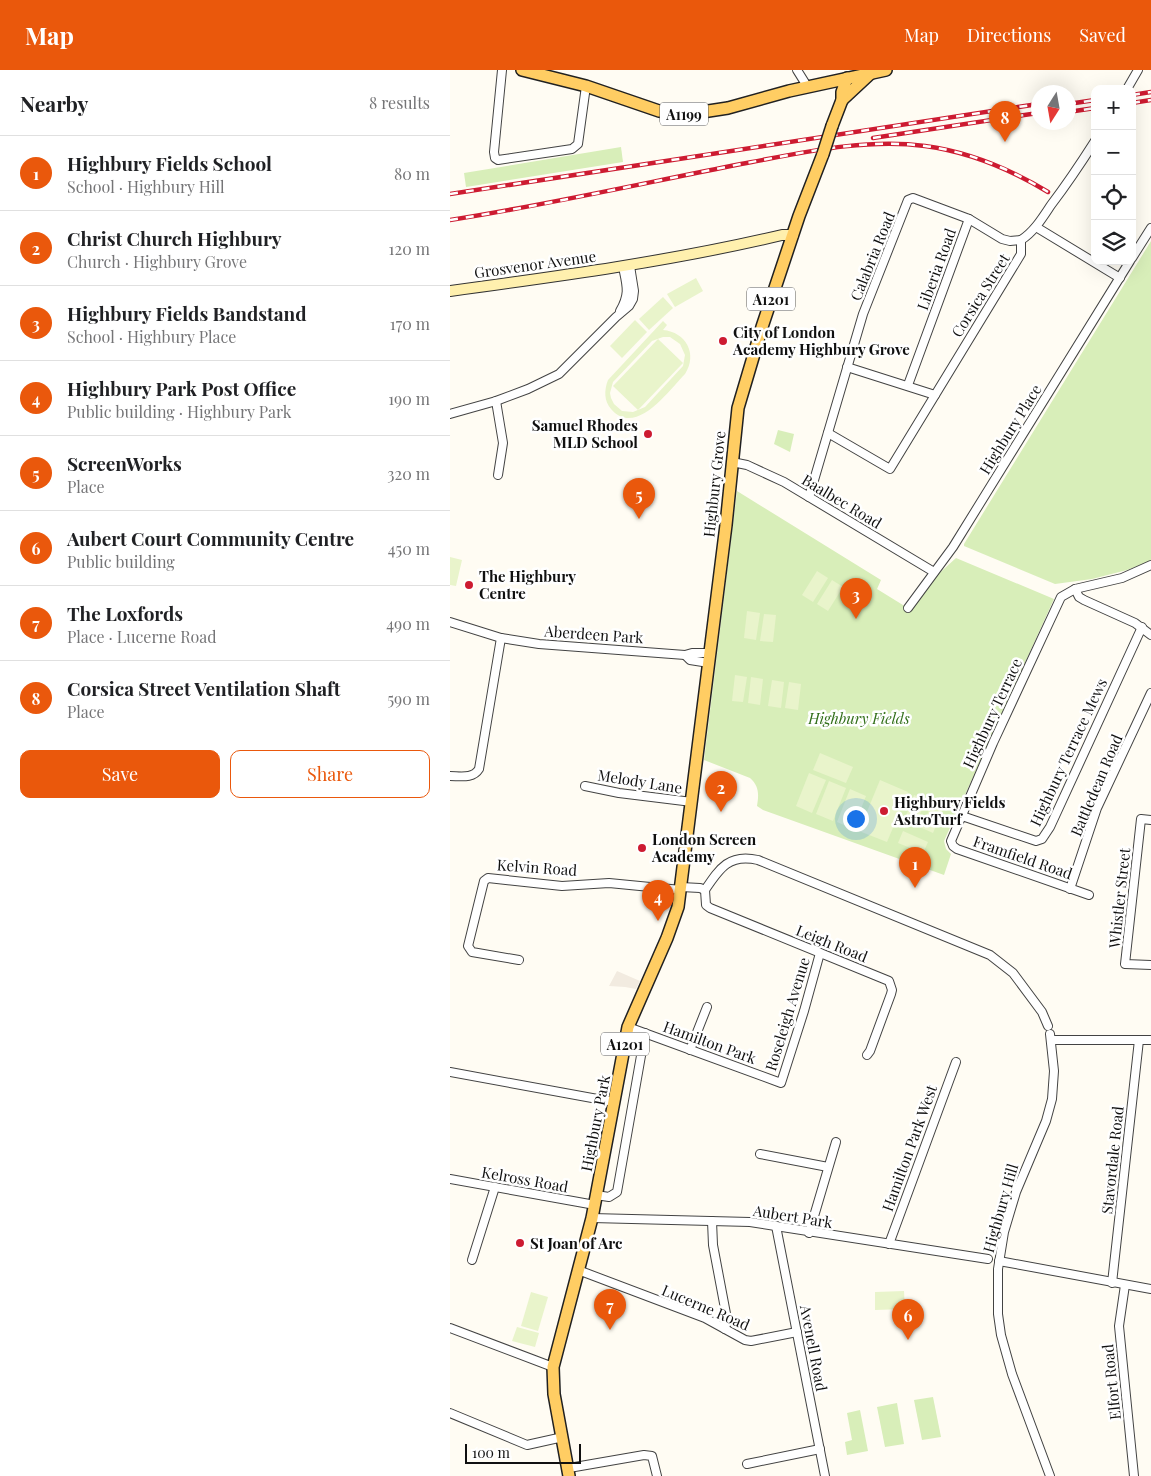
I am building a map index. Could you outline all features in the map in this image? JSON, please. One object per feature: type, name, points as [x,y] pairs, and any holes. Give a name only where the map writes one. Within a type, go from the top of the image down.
[{"type":"main road","name":"A1199","points":[[522,70],[586,86],[659,111],[690,114],[728,108],[807,86],[886,70]]},
{"type":"main road","name":"Highbury Grove","points":[[842,100],[871,73]]},
{"type":"main road","name":"Highbury Grove","points":[[681,888],[738,408],[762,327],[791,240],[842,100],[842,92],[847,78]]},
{"type":"main road","name":"Highbury Park","points":[[569,1472],[552,1387],[553,1367],[596,1200],[628,1027],[669,933],[678,907],[681,888]]},
{"type":"street","points":[[502,70],[494,152],[495,158],[501,160],[576,147],[586,86]]},
{"type":"street","points":[[796,70],[807,86]]},
{"type":"street","points":[[1129,85],[1136,73]]},
{"type":"street","name":"Corsica Street","points":[[828,433],[890,469],[1021,254],[1021,240],[1028,236],[1036,227],[1091,147]]},
{"type":"street","name":"Calabria Road","points":[[809,496],[863,314],[908,200],[913,198],[969,219],[1002,239],[1010,241],[1021,240]]},
{"type":"street","name":"Liberia Road","points":[[908,385],[969,219]]},
{"type":"street","points":[[1036,227],[1120,278]]},
{"type":"street","name":"Highbury Place","points":[[1136,252],[1151,228]]},
{"type":"street","name":"Grosvenor Avenue","points":[[450,291],[627,266],[782,235],[791,240]]},
{"type":"street","name":"Highbury Place","points":[[908,608],[960,537],[1128,265]]},
{"type":"street","points":[[450,414],[496,401],[528,389],[559,374],[629,306],[633,299],[633,282],[627,266]]},
{"type":"street","points":[[847,367],[935,395]]},
{"type":"street","points":[[496,401],[503,443],[498,476]]},
{"type":"street","name":"Baalbec Road","points":[[732,462],[741,463],[784,482],[934,572]]},
{"type":"street","points":[[1151,565],[1122,578],[1075,589],[1079,597],[1142,627],[1151,635]]},
{"type":"street","name":"Highbury Terrace","points":[[951,842],[1061,596],[1075,589]]},
{"type":"street","name":"Aberdeen Park","points":[[450,622],[502,638],[539,644],[685,655],[690,660],[709,658]]},
{"type":"street","name":"Highbury Terrace Mews","points":[[962,816],[1036,841],[1042,839],[1050,827],[1142,627]]},
{"type":"street","points":[[450,776],[471,776],[479,769],[502,638]]},
{"type":"street","name":"Battledean Road","points":[[1070,889],[1097,808],[1151,693]]},
{"type":"street","name":"Melody Lane","points":[[585,786],[619,793],[692,802]]},
{"type":"street","name":"Whistler Street","points":[[1151,820],[1141,819],[1125,964],[1151,965]]},
{"type":"street","name":"Framfield Road","points":[[951,842],[957,849],[1089,895]]},
{"type":"street","name":"Highbury Hill","points":[[705,890],[720,868],[726,863],[742,858],[758,860],[990,955],[1013,973],[1042,1012],[1050,1033],[1054,1078],[1052,1099],[1046,1121],[1016,1192],[1004,1232],[999,1261],[998,1314],[1001,1335],[1012,1374],[1050,1476]]},
{"type":"street","name":"Kelvin Road","points":[[519,960],[472,952],[468,946],[484,881],[488,878],[562,886],[609,883],[681,888]]},
{"type":"street","points":[[681,888],[700,888],[705,890]]},
{"type":"street","name":"Leigh Road","points":[[705,890],[706,905],[710,908],[885,979],[891,985],[891,994],[867,1055]]},
{"type":"street","name":"Roseleigh Avenue","points":[[781,1083],[820,953]]},
{"type":"street","points":[[690,1050],[707,1006]]},
{"type":"street","name":"Hamilton Park","points":[[628,1027],[781,1083]]},
{"type":"street","name":"Highbury Park","points":[[596,1200],[609,1197],[617,1192],[645,1033]]},
{"type":"street","points":[[1050,1033],[1151,1040]]},
{"type":"street","name":"Stavordale Road","points":[[1112,1283],[1139,1040]]},
{"type":"street","name":"Hamilton Park West","points":[[889,1244],[956,1062]]},
{"type":"street","points":[[450,1072],[614,1102]]},
{"type":"street","points":[[809,1233],[836,1142]]},
{"type":"street","points":[[760,1154],[828,1167]]},
{"type":"street","name":"Kelross Road","points":[[450,1179],[495,1187],[596,1200]]},
{"type":"street","points":[[472,1260],[495,1187]]},
{"type":"street","name":"Aubert Park","points":[[592,1218],[712,1221],[776,1226],[809,1233],[988,1259]]},
{"type":"street","points":[[712,1221],[713,1245],[728,1318],[725,1329]]},
{"type":"street","name":"Avenell Road","points":[[776,1226],[825,1476]]},
{"type":"street","points":[[999,1261],[1151,1289]]},
{"type":"street","name":"Lucerne Road","points":[[578,1270],[705,1318],[745,1340],[751,1341],[797,1332]]},
{"type":"street","name":"Elfort Road","points":[[1126,1285],[1119,1326],[1134,1476]]},
{"type":"street","points":[[450,1328],[553,1367]]},
{"type":"street","points":[[450,1413],[527,1445],[563,1437]]},
{"type":"street","points":[[747,1464],[820,1449]]},
{"type":"street","points":[[569,1472],[653,1454],[658,1476]]},
{"type":"green space","points":[[621,147],[623,162],[466,187],[464,173]]},
{"type":"green space","points":[[1151,241],[1151,561],[1127,570],[1092,579],[1055,584],[964,546],[964,544]]},
{"type":"green space","points":[[696,278],[703,291],[675,307],[667,294]]},
{"type":"green space","points":[[663,297],[673,308],[649,330],[639,319]]},
{"type":"green space","points":[[635,320],[647,332],[622,358],[610,346]]},
{"type":"green space","points":[[663,321],[667,325],[663,330],[678,335],[688,345],[690,359],[685,374],[661,400],[641,415],[631,418],[621,416],[611,409],[605,395],[608,380]],"holes":[[[663,337],[670,337],[680,344],[685,355],[683,366],[645,407],[633,412],[622,411],[614,404],[611,398],[610,393],[613,382],[652,341]]]},
{"type":"green space","points":[[658,339],[683,363],[638,410],[613,386]]},
{"type":"green space","points":[[778,430],[794,434],[790,452],[774,444]]},
{"type":"green space","name":"Highbury Fields","points":[[737,491],[881,580],[877,589],[911,610],[934,578],[956,558],[1054,599],[944,841],[946,849],[951,854],[944,875],[763,810],[757,806],[758,790],[750,778],[704,760]]},
{"type":"green space","points":[[450,557],[462,560],[456,586],[450,585]]},
{"type":"green space","points":[[817,571],[828,578],[813,602],[802,595]]},
{"type":"green space","points":[[832,580],[843,587],[828,611],[817,604]]},
{"type":"green space","points":[[747,611],[760,613],[756,640],[744,638]]},
{"type":"green space","points":[[764,614],[776,615],[773,642],[760,641]]},
{"type":"green space","points":[[735,675],[747,677],[743,702],[732,701]]},
{"type":"green space","points":[[751,677],[763,679],[760,705],[748,703]]},
{"type":"green space","points":[[772,680],[784,682],[781,708],[768,706]]},
{"type":"green space","points":[[789,682],[801,684],[798,710],[785,708]]},
{"type":"green space","points":[[820,753],[853,767],[846,783],[813,770]]},
{"type":"green space","points":[[809,773],[826,780],[812,813],[796,806]]},
{"type":"green space","name":"Highbury Fields AstroTurf","points":[[880,780],[908,792],[887,842],[859,831]]},
{"type":"green space","points":[[829,781],[846,788],[833,821],[816,814]]},
{"type":"green space","points":[[850,789],[866,796],[853,829],[837,822]]},
{"type":"green space","points":[[914,795],[926,800],[915,826],[904,821]]},
{"type":"green space","points":[[932,802],[944,807],[933,833],[922,828]]},
{"type":"green space","points":[[903,831],[928,842],[923,853],[898,843]]},
{"type":"green space","points":[[904,1291],[905,1309],[875,1310],[875,1292]]},
{"type":"green space","points":[[531,1292],[548,1297],[538,1331],[521,1326]]},
{"type":"green space","points":[[517,1327],[539,1333],[535,1347],[512,1341]]},
{"type":"green space","points":[[933,1397],[941,1437],[922,1440],[914,1400]]},
{"type":"green space","points":[[897,1403],[904,1444],[885,1447],[877,1407]]},
{"type":"green space","points":[[860,1410],[868,1451],[847,1455],[845,1442],[852,1440],[847,1413]]},
{"type":"shaded area","points":[[617,971],[640,981],[636,989],[609,986]]},
{"type":"railway","points":[[1136,94],[1151,92]]},
{"type":"railway","points":[[1136,102],[1151,100]]},
{"type":"railway","points":[[1076,103],[1091,101]]},
{"type":"railway","points":[[450,194],[1031,105]]},
{"type":"railway","points":[[1076,111],[1091,109]]},
{"type":"railway","points":[[873,138],[1031,114]]},
{"type":"railway","points":[[450,220],[559,201],[786,155],[856,145],[902,144],[958,152],[1004,169],[1048,192]]},
{"type":"place","name":"Corsica Street Ventilation Shaft","points":[[1005,142]]},
{"type":"place","name":"City of London Academy Highbury Grove","points":[[723,341]]},
{"type":"place","name":"Samuel Rhodes MLD School","points":[[648,434]]},
{"type":"place","name":"ScreenWorks","points":[[639,519]]},
{"type":"place","name":"The Highbury Centre","points":[[469,585]]},
{"type":"place","name":"Highbury Fields Bandstand","points":[[856,619]]},
{"type":"place","name":"Highbury Fields AstroTurf","points":[[884,811]]},
{"type":"place","name":"Christ Church Highbury","points":[[721,812]]},
{"type":"place","name":"London Screen Academy","points":[[642,848]]},
{"type":"place","name":"Highbury Fields School","points":[[915,888]]},
{"type":"place","name":"Highbury Park Post Office","points":[[658,921]]},
{"type":"place","name":"St Joan of Arc","points":[[520,1243]]},
{"type":"place","name":"The Loxfords","points":[[610,1330]]},
{"type":"place","name":"Aubert Court Community Centre","points":[[908,1340]]}]
